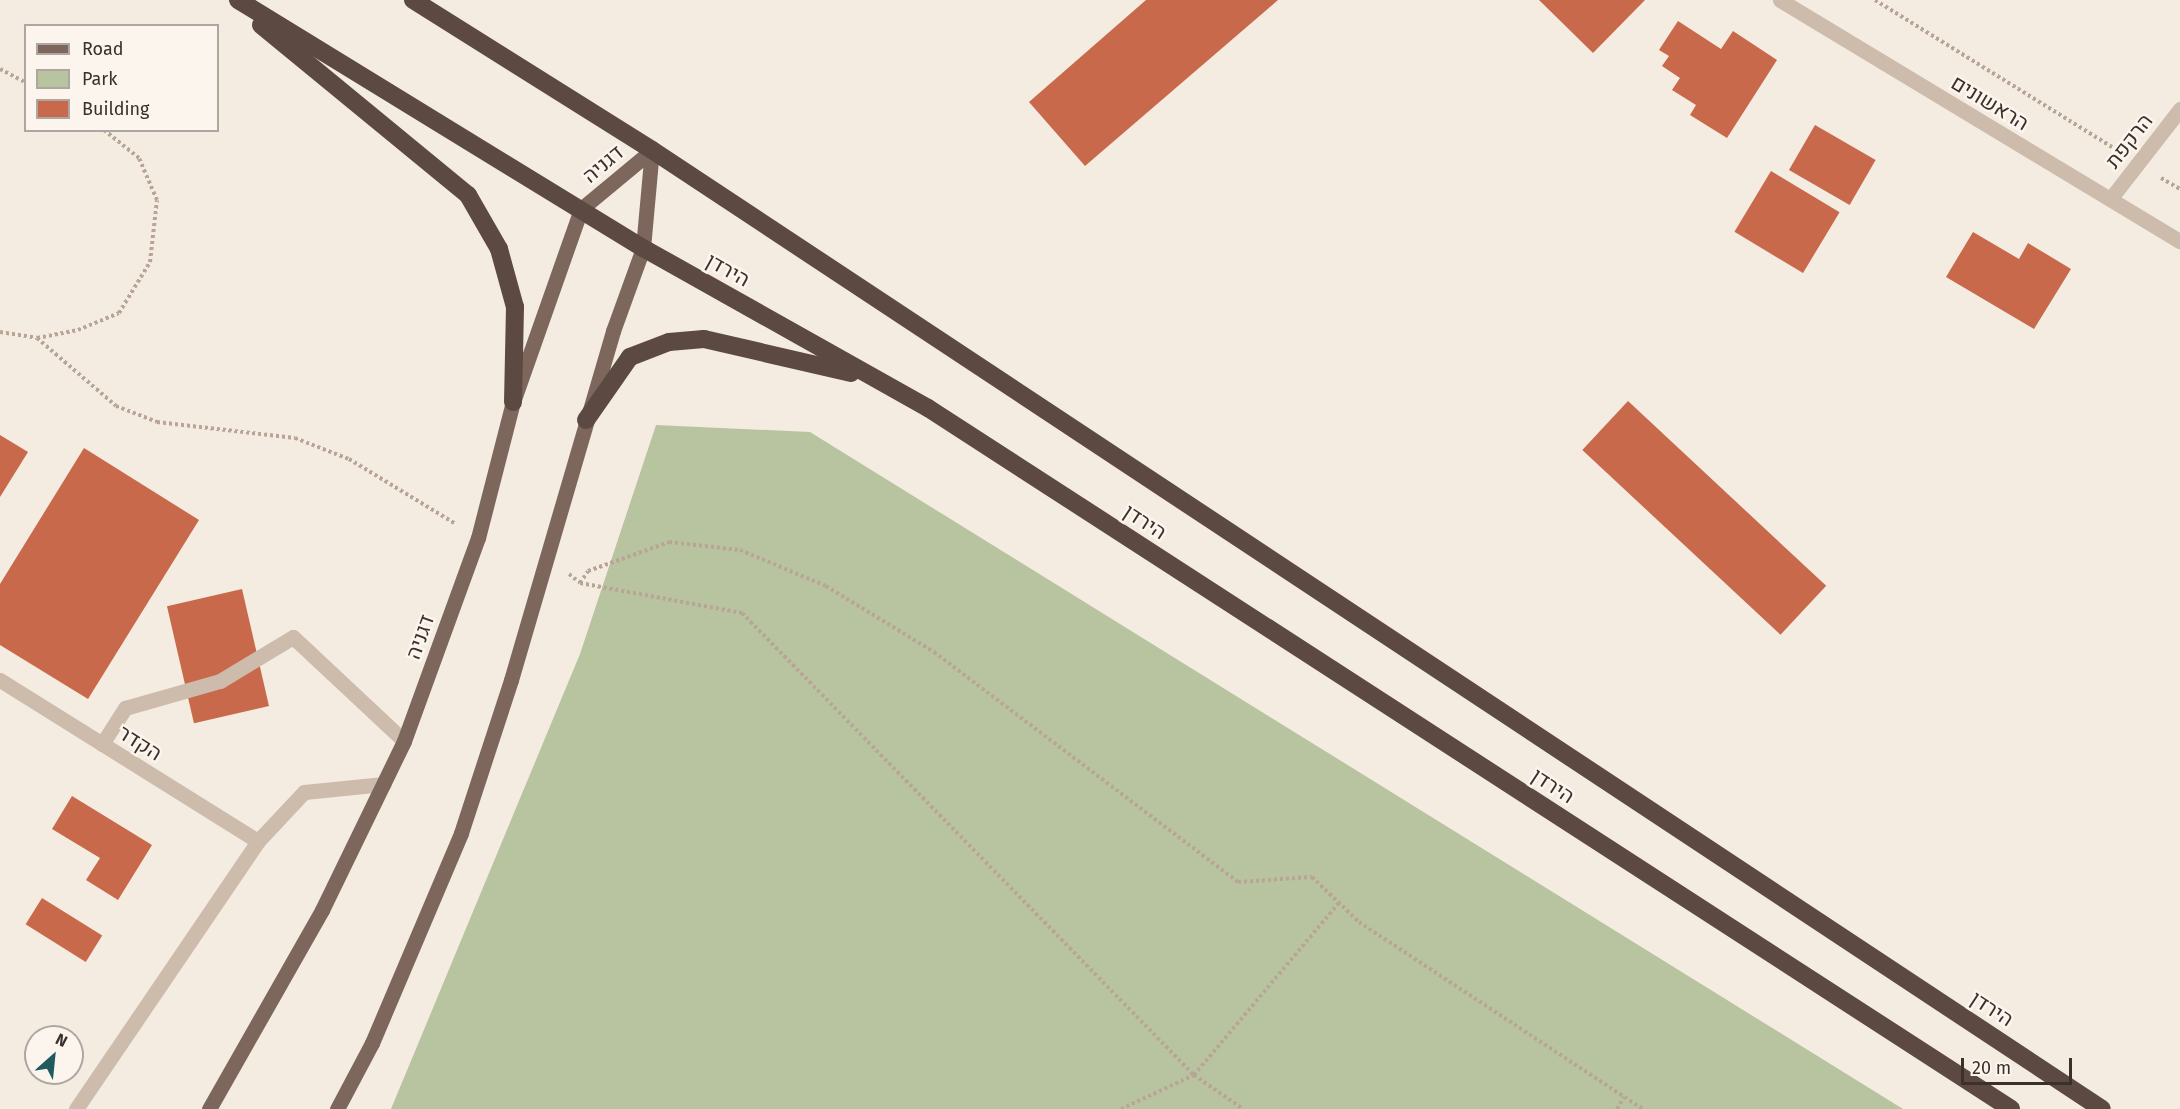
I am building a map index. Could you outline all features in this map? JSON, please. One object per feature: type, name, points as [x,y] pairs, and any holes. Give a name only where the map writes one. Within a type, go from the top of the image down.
[{"type":"highway","points":[[229,0],[468,195],[499,249],[515,307],[513,402]]},
{"type":"highway","name":"הירדן","points":[[238,0],[643,248],[937,414],[2011,1109]]},
{"type":"highway","name":"הירדן","points":[[413,0],[652,150],[2102,1109]]},
{"type":"highway","points":[[586,420],[630,357],[669,342],[704,339],[872,378]]},
{"type":"main road","name":"דגניה","points":[[209,1109],[322,910],[404,741],[478,538],[513,402],[581,209],[652,150]]},
{"type":"main road","name":"דגניה","points":[[338,1109],[372,1043],[461,833],[547,557],[586,420],[643,248],[652,150]]},
{"type":"street","name":"הראשונים","points":[[1780,0],[2180,241]]},
{"type":"street","name":"הרקפת","points":[[2111,198],[2180,109]]},
{"type":"street","points":[[102,744],[125,708],[220,681],[293,638],[404,741]]},
{"type":"street","name":"הקדר","points":[[0,680],[258,841]]},
{"type":"street","points":[[76,1109],[258,841],[304,792],[384,784]]},
{"type":"path","points":[[1875,0],[2180,189]]},
{"type":"path","points":[[0,69],[24,82]]},
{"type":"path","points":[[0,332],[37,338],[78,330],[119,313],[150,262],[157,200],[139,158],[107,132]]},
{"type":"path","points":[[37,338],[116,406],[157,422],[296,438],[349,459],[478,538]]},
{"type":"path","points":[[580,583],[588,571],[669,542],[740,550],[826,586],[934,652],[1238,882],[1312,877],[1359,922],[1643,1109]]},
{"type":"path","points":[[547,557],[580,583],[742,613],[1194,1074],[1243,1109]]},
{"type":"path","points":[[1121,1109],[1194,1074],[1339,903]]},
{"type":"path","points":[[1617,1109],[1624,1097]]},
{"type":"green space","points":[[656,425],[810,432],[1903,1109],[391,1109],[580,654]]},
{"type":"building","points":[[1146,0],[1278,0],[1085,166],[1029,102]]},
{"type":"building","points":[[1539,0],[1645,0],[1593,53]]},
{"type":"building","points":[[1678,21],[1721,49],[1733,31],[1777,60],[1727,138],[1690,115],[1696,105],[1672,90],[1680,78],[1662,66],[1669,56],[1659,50]]},
{"type":"building","points":[[1815,125],[1876,160],[1850,205],[1789,170]]},
{"type":"building","points":[[1771,171],[1840,212],[1803,273],[1734,232]]},
{"type":"building","points":[[1973,232],[2019,259],[2028,243],[2071,269],[2034,329],[1946,277]]},
{"type":"building","points":[[1628,401],[1826,586],[1781,635],[1582,450]]},
{"type":"building","points":[[0,435],[28,452],[0,497]]},
{"type":"building","points":[[84,448],[199,520],[88,699],[0,645],[0,584]]},
{"type":"building","points":[[242,589],[269,706],[194,723],[167,606]]},
{"type":"building","points":[[72,796],[152,845],[118,900],[86,880],[100,858],[52,829]]},
{"type":"building","points":[[42,898],[102,936],[86,962],[26,924]]}]
